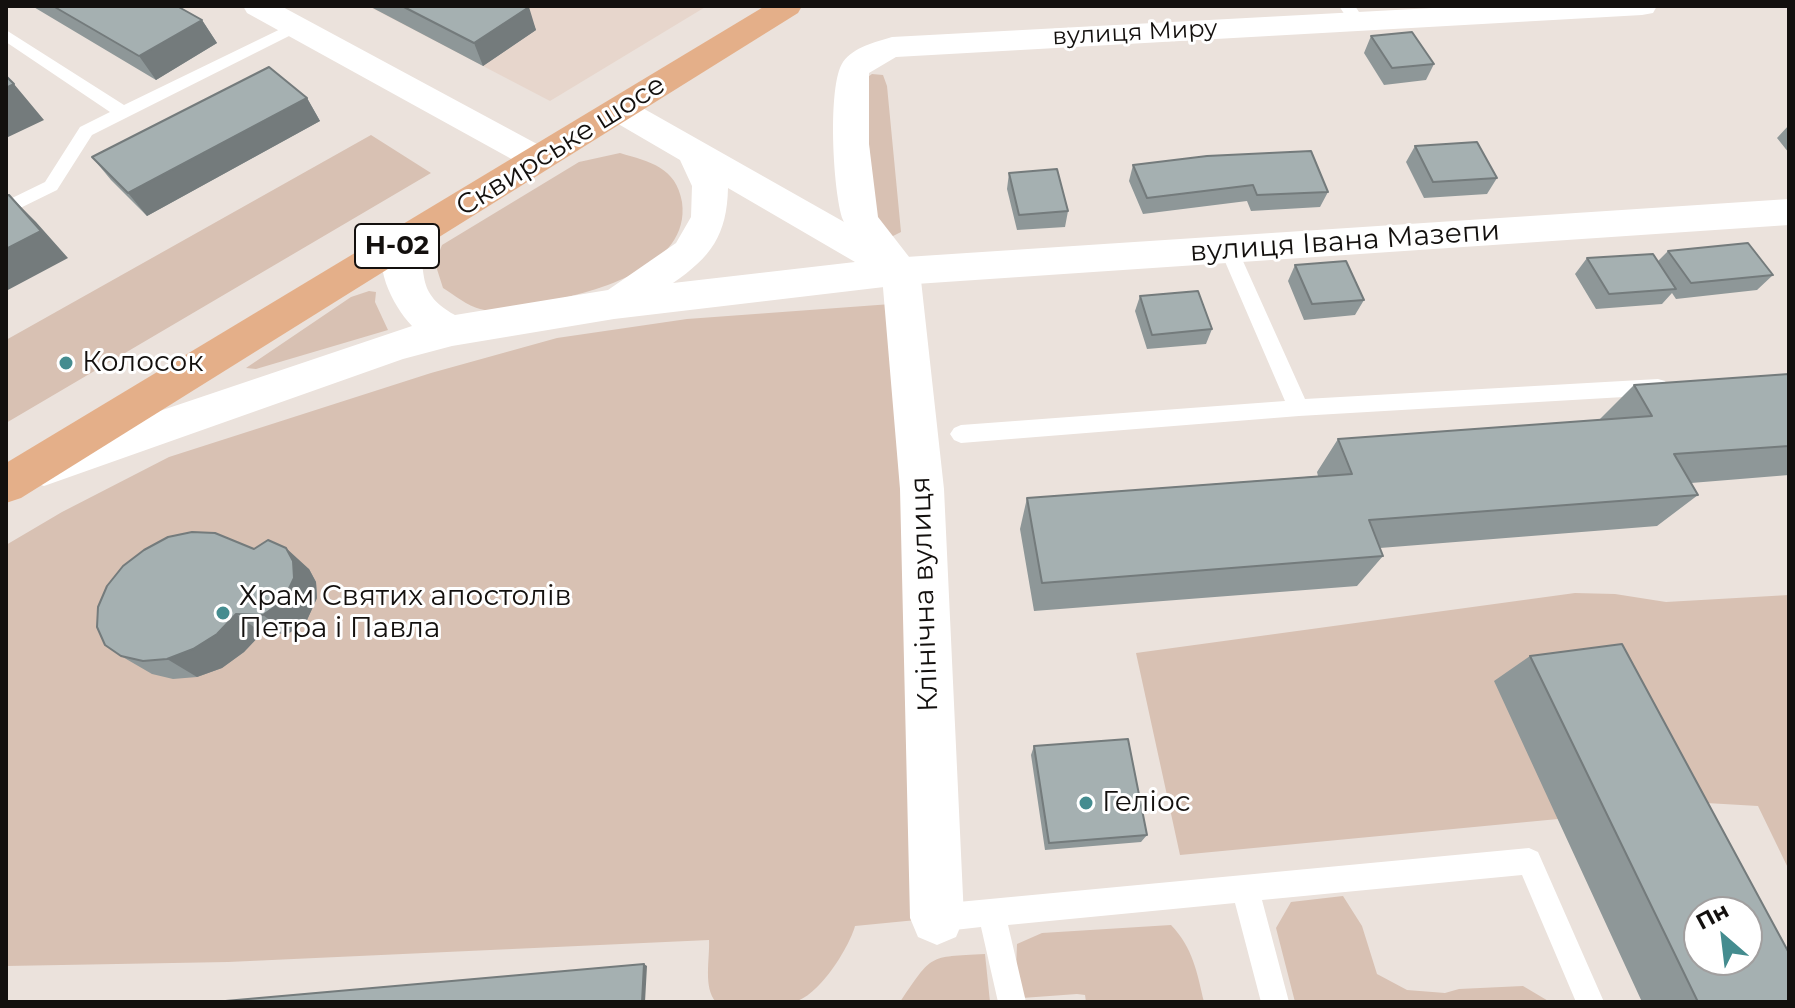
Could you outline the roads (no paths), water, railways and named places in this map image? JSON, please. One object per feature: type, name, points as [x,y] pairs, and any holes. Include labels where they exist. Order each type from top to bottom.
[{"type":"main road","name":"Сквирське шосе","points":[[14,480],[787,6]]},
{"type":"street","points":[[258,6],[538,159]]},
{"type":"street","name":"вулиця Миру","points":[[901,271],[872,238],[861,219],[855,194],[850,76],[864,58],[892,47],[1352,14],[1642,6]]},
{"type":"street","points":[[620,110],[901,271]]},
{"type":"street","points":[[614,304],[658,277],[689,253],[709,217],[710,186],[694,153]]},
{"type":"street","name":"вулиця Івана Мазепи","points":[[14,480],[398,345],[452,331],[614,304],[901,271],[1789,212]]},
{"type":"street","points":[[400,244],[401,269],[408,292],[432,323],[452,331]]},
{"type":"street","name":"Клінічна вулиця","points":[[901,271],[922,489],[937,918]]},
{"type":"lane","points":[[6,209],[51,186],[86,131],[295,27]]},
{"type":"lane","points":[[6,35],[122,112]]},
{"type":"lane","points":[[1229,250],[1299,408]]},
{"type":"lane","points":[[961,434],[1299,408],[1678,386]]},
{"type":"lane","points":[[937,918],[1529,861],[1590,1002]]},
{"type":"lane","points":[[1245,889],[1275,1002]]},
{"type":"lane","points":[[992,914],[1012,1002]]},
{"type":"place","name":"Колосок","points":[[66,363]]},
{"type":"place","name":"Храм Святих апостолів Петра і Павла","points":[[223,613]]},
{"type":"place","name":"Геліос","points":[[1086,803]]}]
